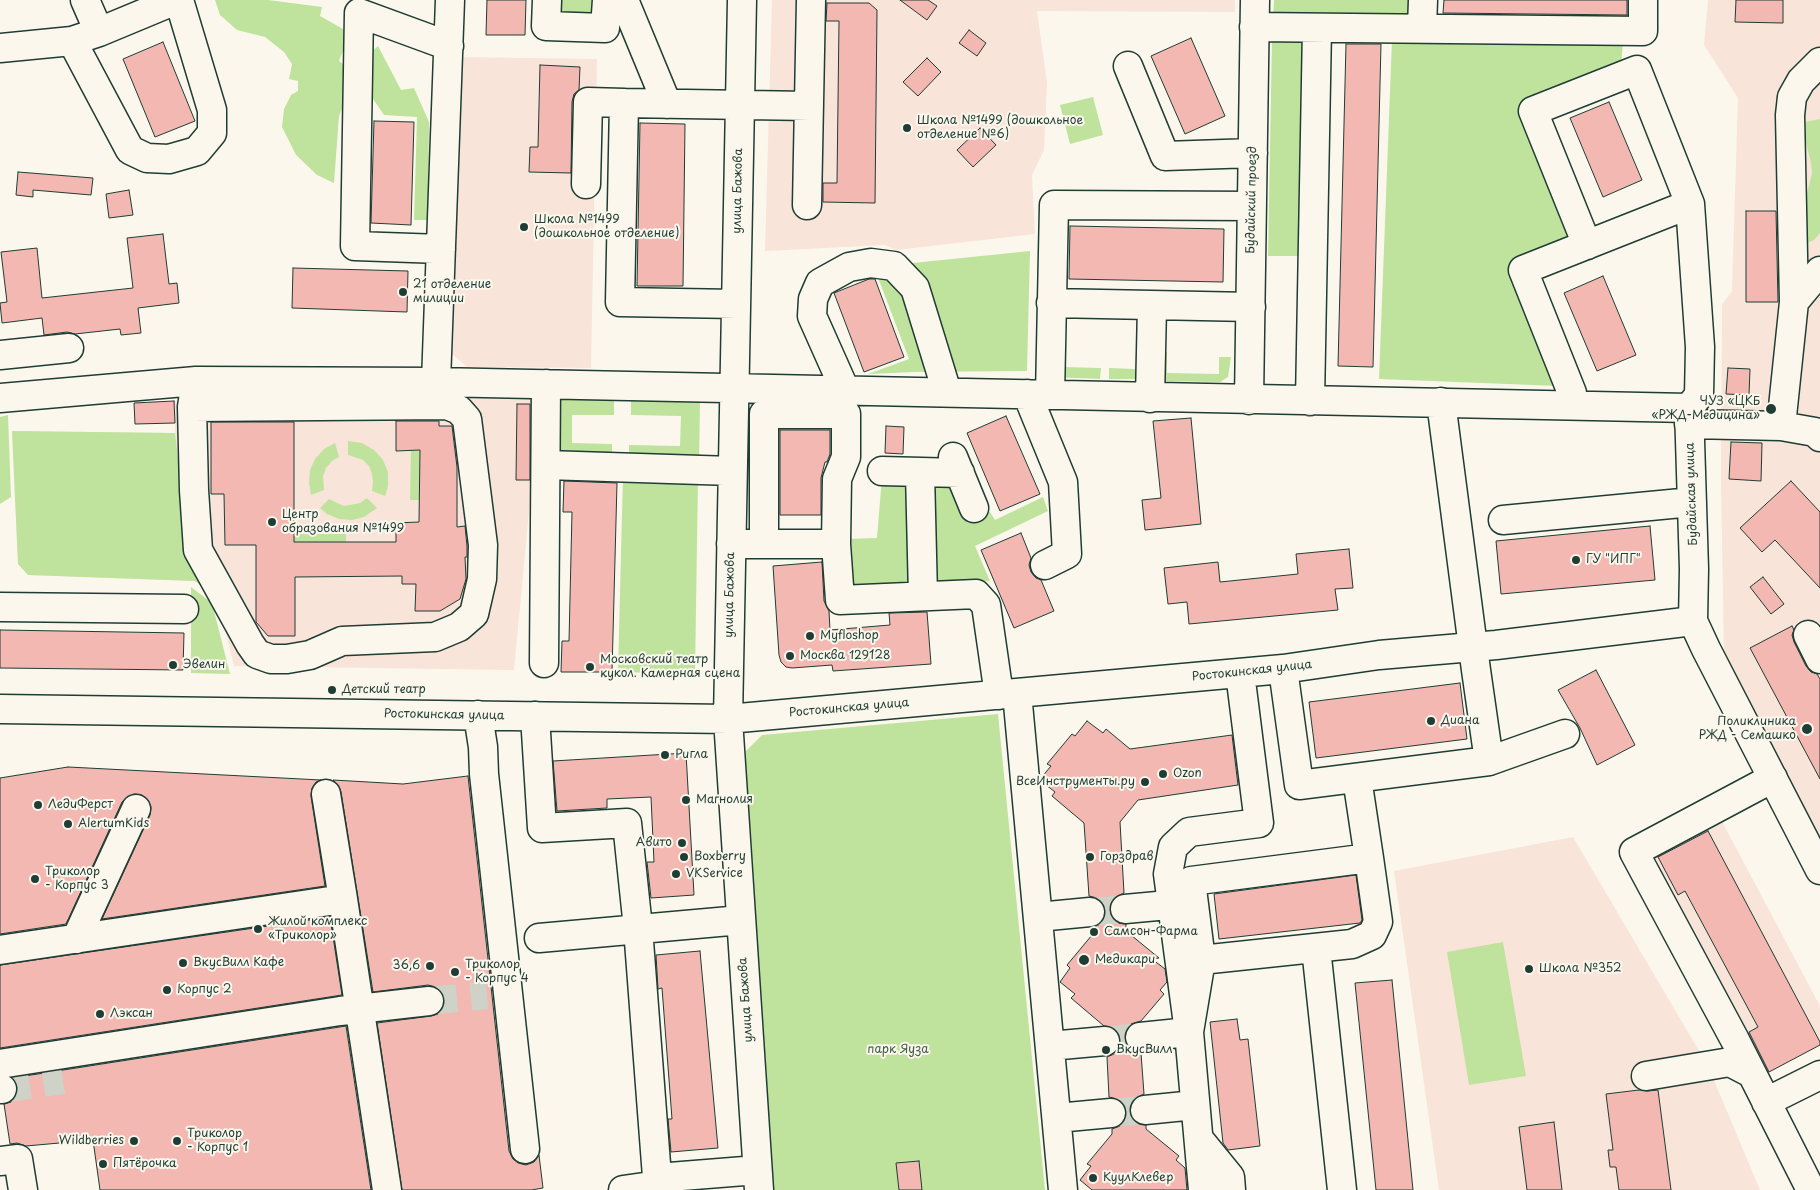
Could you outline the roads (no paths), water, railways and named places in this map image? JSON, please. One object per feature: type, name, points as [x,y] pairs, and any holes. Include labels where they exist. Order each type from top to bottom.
[{"type":"street","points":[[85,0],[99,32]]},
{"type":"street","points":[[0,48],[72,41],[177,0],[212,110],[212,133],[198,151],[169,159],[147,158],[130,150],[72,41]]},
{"type":"street","points":[[436,382],[450,0]]},
{"type":"street","points":[[546,0],[546,26],[605,28],[607,0]]},
{"type":"street","points":[[624,0],[667,104]]},
{"type":"street","name":"улица Бажова","points":[[742,0],[728,719],[758,1180]]},
{"type":"street","points":[[807,205],[811,0]]},
{"type":"street","name":"Будайский проезд","points":[[1249,400],[1255,0]]},
{"type":"street","points":[[1422,0],[1422,28]]},
{"type":"street","points":[[1254,27],[1643,31],[1643,0]]},
{"type":"street","points":[[441,249],[356,246],[359,13],[449,46]]},
{"type":"street","points":[[1310,401],[1317,28]]},
{"type":"street","points":[[1781,426],[1794,302],[1790,115],[1792,97],[1800,81],[1820,62]]},
{"type":"street","points":[[1128,66],[1165,156],[1253,153]]},
{"type":"street","points":[[1587,245],[1534,111],[1636,70],[1690,204],[1700,347],[1699,395],[1689,416]]},
{"type":"street","points":[[586,184],[588,102],[809,106]]},
{"type":"street","points":[[624,103],[620,302],[736,304]]},
{"type":"street","points":[[1572,405],[1572,394],[1523,270],[1690,204]]},
{"type":"street","points":[[1045,565],[1067,554],[1063,482],[1038,395],[1051,303],[1054,205],[1252,206]]},
{"type":"street","points":[[845,390],[812,316],[813,299],[820,283],[849,267],[871,263],[894,266],[915,288],[947,392]]},
{"type":"street","points":[[1794,302],[1820,271]]},
{"type":"street","points":[[1051,303],[1251,307]]},
{"type":"street","points":[[1150,398],[1152,306]]},
{"type":"street","points":[[0,356],[69,348]]},
{"type":"street","points":[[0,398],[194,394],[436,382],[734,387],[1150,398],[1572,405],[1781,426],[1818,432]]},
{"type":"street","points":[[544,663],[546,384]]},
{"type":"street","points":[[194,394],[447,405],[459,410],[466,419],[483,545],[482,579],[474,614],[459,627],[435,637],[342,641],[310,655],[287,659],[271,659],[257,654],[198,550],[194,490],[194,394]]},
{"type":"street","points":[[1441,402],[1472,647],[1490,761]]},
{"type":"street","points":[[764,544],[764,414],[846,414],[846,457],[836,479],[836,544],[840,600],[976,594],[986,605],[1008,694],[1038,917],[1063,1190]]},
{"type":"street","name":"Будайская улица","points":[[1689,416],[1694,569],[1693,621],[1820,870]]},
{"type":"street","points":[[882,471],[920,473],[956,464],[974,508]]},
{"type":"street","points":[[546,465],[732,471]]},
{"type":"street","points":[[920,473],[924,596]]},
{"type":"street","points":[[1503,520],[1692,502]]},
{"type":"street","points":[[731,544],[836,544]]},
{"type":"street","points":[[0,607],[184,609]]},
{"type":"street","name":"Ростокинская улица","points":[[0,708],[728,719],[1283,669],[1379,655],[1472,647],[1693,621]]},
{"type":"street","points":[[1283,669],[1299,786],[1490,761],[1566,734]]},
{"type":"street","points":[[1189,1032],[1201,960],[1183,904],[1168,874],[1173,847],[1189,832],[1259,823],[1240,673]]},
{"type":"street","points":[[478,715],[483,747],[497,994],[525,1149]]},
{"type":"street","points":[[535,716],[542,828],[627,823],[638,928],[658,1184]]},
{"type":"street","points":[[1201,960],[1352,944],[1372,935],[1378,922],[1357,778]]},
{"type":"street","points":[[1773,778],[1634,852],[1811,1190]]},
{"type":"street","points":[[326,794],[387,1190]]},
{"type":"street","points":[[76,939],[136,809]]},
{"type":"street","points":[[1203,1190],[1189,1032],[1183,904],[1191,881],[1369,858]]},
{"type":"street","points":[[0,950],[342,899]]},
{"type":"street","points":[[1125,909],[1183,904]]},
{"type":"street","points":[[1038,917],[1090,912]]},
{"type":"street","points":[[539,938],[741,920]]},
{"type":"street","points":[[1316,948],[1342,1190]]},
{"type":"street","points":[[1,1080],[359,1008],[429,1001]]},
{"type":"street","points":[[1140,1037],[1189,1032]]},
{"type":"street","points":[[1050,1046],[1106,1041]]},
{"type":"street","points":[[1646,1076],[1730,1062],[1751,1073]]},
{"type":"street","points":[[1766,1102],[1820,1074]]},
{"type":"street","points":[[1145,1110],[1195,1105]]},
{"type":"street","points":[[1057,1118],[1110,1113]]},
{"type":"street","points":[[1198,1139],[1230,1176],[1231,1190]]},
{"type":"street","points":[[0,1161],[18,1159],[23,1190]]},
{"type":"street","points":[[623,1190],[658,1184],[758,1180]]},
{"type":"tunnel","points":[[1090,912],[1125,909]]},
{"type":"tunnel","points":[[429,1001],[487,995]]},
{"type":"tunnel","points":[[1105,1041],[1140,1037]]},
{"type":"tunnel","points":[[2,1089],[63,1080]]},
{"type":"tunnel","points":[[1111,1113],[1145,1110]]},
{"type":"place","name":"Школа №1499 (дошкольное отделение №6)","points":[[907,128]]},
{"type":"place","name":"Школа №1499 (дошкольное отделение)","points":[[524,227]]},
{"type":"place","name":"21 отделение милиции","points":[[403,292]]},
{"type":"place","name":"ЧУЗ «ЦКБ «РЖД-Медицина»","points":[[1771,409]]},
{"type":"place","name":"Центр образования №1499","points":[[272,522]]},
{"type":"place","name":"ГУ \"ИПГ\"","points":[[1576,560]]},
{"type":"place","name":"Myfloshop","points":[[810,636]]},
{"type":"place","name":"Москва 129128","points":[[790,656]]},
{"type":"place","name":"Эвелин","points":[[173,665]]},
{"type":"place","name":"Московский театр кукол. Камерная сцена","points":[[590,667]]},
{"type":"place","name":"Детский театр","points":[[332,690]]},
{"type":"place","name":"Диана","points":[[1431,721]]},
{"type":"place","name":"Поликлиника РЖД - Семашко","points":[[1807,729]]},
{"type":"place","name":"Ригла","points":[[665,755]]},
{"type":"place","name":"Ozon","points":[[1163,774]]},
{"type":"place","name":"ВсеИнструменты.ру","points":[[1145,782]]},
{"type":"place","name":"Магнолия","points":[[686,800]]},
{"type":"place","name":"ЛедиФерст","points":[[38,805]]},
{"type":"place","name":"AlertumKids","points":[[68,824]]},
{"type":"place","name":"Авито","points":[[682,843]]},
{"type":"place","name":"Boxberry","points":[[684,857]]},
{"type":"place","name":"Горздрав","points":[[1090,857]]},
{"type":"place","name":"VKService","points":[[676,874]]},
{"type":"place","name":"Триколор - Корпус 3","points":[[35,879]]},
{"type":"place","name":"Жилой комплекс «Триколор»","points":[[258,929]]},
{"type":"place","name":"Самсон-Фарма","points":[[1094,932]]},
{"type":"place","name":"Медикари","points":[[1084,960]]},
{"type":"place","name":"ВкусВилл Кафе","points":[[183,963]]},
{"type":"place","name":"36,6","points":[[430,966]]},
{"type":"place","name":"Школа №352","points":[[1529,969]]},
{"type":"place","name":"Триколор - Корпус 4","points":[[455,972]]},
{"type":"place","name":"Корпус 2","points":[[167,990]]},
{"type":"place","name":"Лэксан","points":[[100,1014]]},
{"type":"place","name":"ВкусВилл","points":[[1106,1050]]},
{"type":"place","name":"Wildberries","points":[[134,1141]]},
{"type":"place","name":"Триколор - Корпус 1","points":[[177,1141]]},
{"type":"place","name":"Пятёрочка","points":[[103,1164]]},
{"type":"place","name":"КуулКлевер","points":[[1093,1178]]},
{"type":"park label","name":"парк Яуза","points":[[898,1050]]}]
